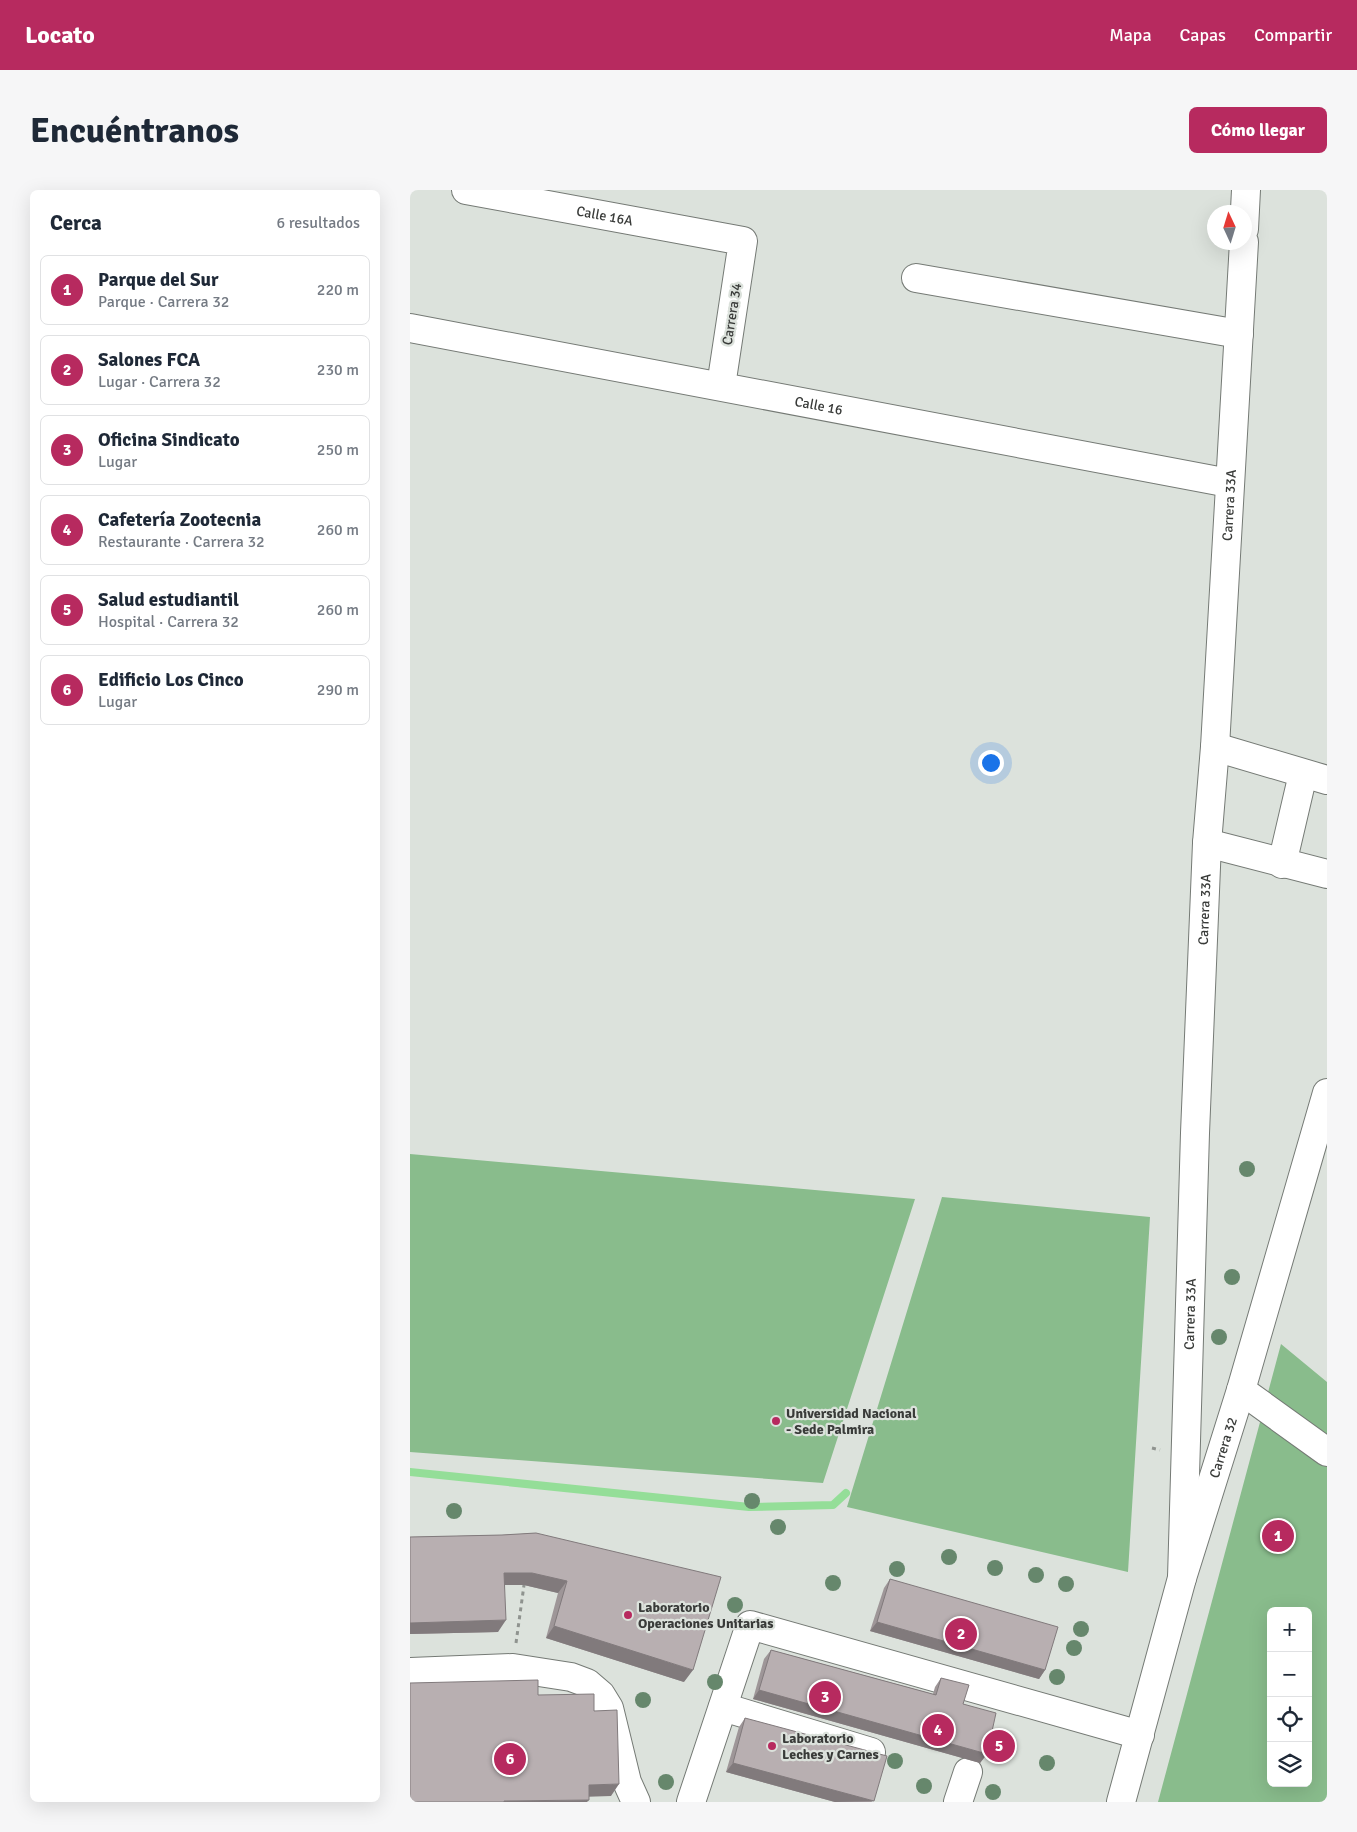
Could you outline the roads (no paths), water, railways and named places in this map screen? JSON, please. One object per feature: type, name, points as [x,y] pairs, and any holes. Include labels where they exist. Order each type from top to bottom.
[{"type":"street","name":"Calle 16A","points":[[466,190],[743,241]]},
{"type":"street","points":[[1245,205],[1246,190]]},
{"type":"street","name":"Carrera 34","points":[[721,386],[743,241]]},
{"type":"street","name":"Carrera 33A","points":[[1182,1578],[1195,1133],[1207,843],[1215,747],[1244,250]]},
{"type":"street","points":[[916,278],[1239,334]]},
{"type":"street","name":"Calle 16","points":[[410,328],[1229,483]]},
{"type":"street","points":[[1215,747],[1315,777],[1282,864]]},
{"type":"street","points":[[1207,843],[1282,864],[1327,874]]},
{"type":"street","name":"Carrera 32","points":[[1120,1802],[1182,1578],[1242,1390],[1327,1093]]},
{"type":"street","points":[[1242,1390],[1327,1452]]},
{"type":"street","points":[[691,1802],[750,1624],[1140,1735]]},
{"type":"street","points":[[410,1672],[513,1668],[571,1676],[587,1683],[601,1695],[609,1708],[627,1782],[636,1802]]},
{"type":"street","points":[[723,1707],[871,1752]]},
{"type":"street","points":[[958,1802],[968,1772]]},
{"type":"waterway","points":[[410,1472],[749,1507],[833,1505],[846,1493]]},
{"type":"place","name":"Universidad Nacional - Sede Palmira","points":[[776,1421]]},
{"type":"place","name":"Parque del Sur","points":[[1278,1536]]},
{"type":"place","name":"Laboratorio Operaciones Unitarias","points":[[628,1615]]},
{"type":"place","name":"Salones FCA","points":[[961,1634]]},
{"type":"place","name":"Oficina Sindicato","points":[[825,1697]]},
{"type":"place","name":"Cafetería Zootecnia","points":[[938,1730]]},
{"type":"place","name":"Laboratorio Leches y Carnes","points":[[772,1746]]},
{"type":"place","name":"Salud estudiantil","points":[[999,1746]]},
{"type":"place","name":"Edificio Los Cinco","points":[[510,1759]]}]
